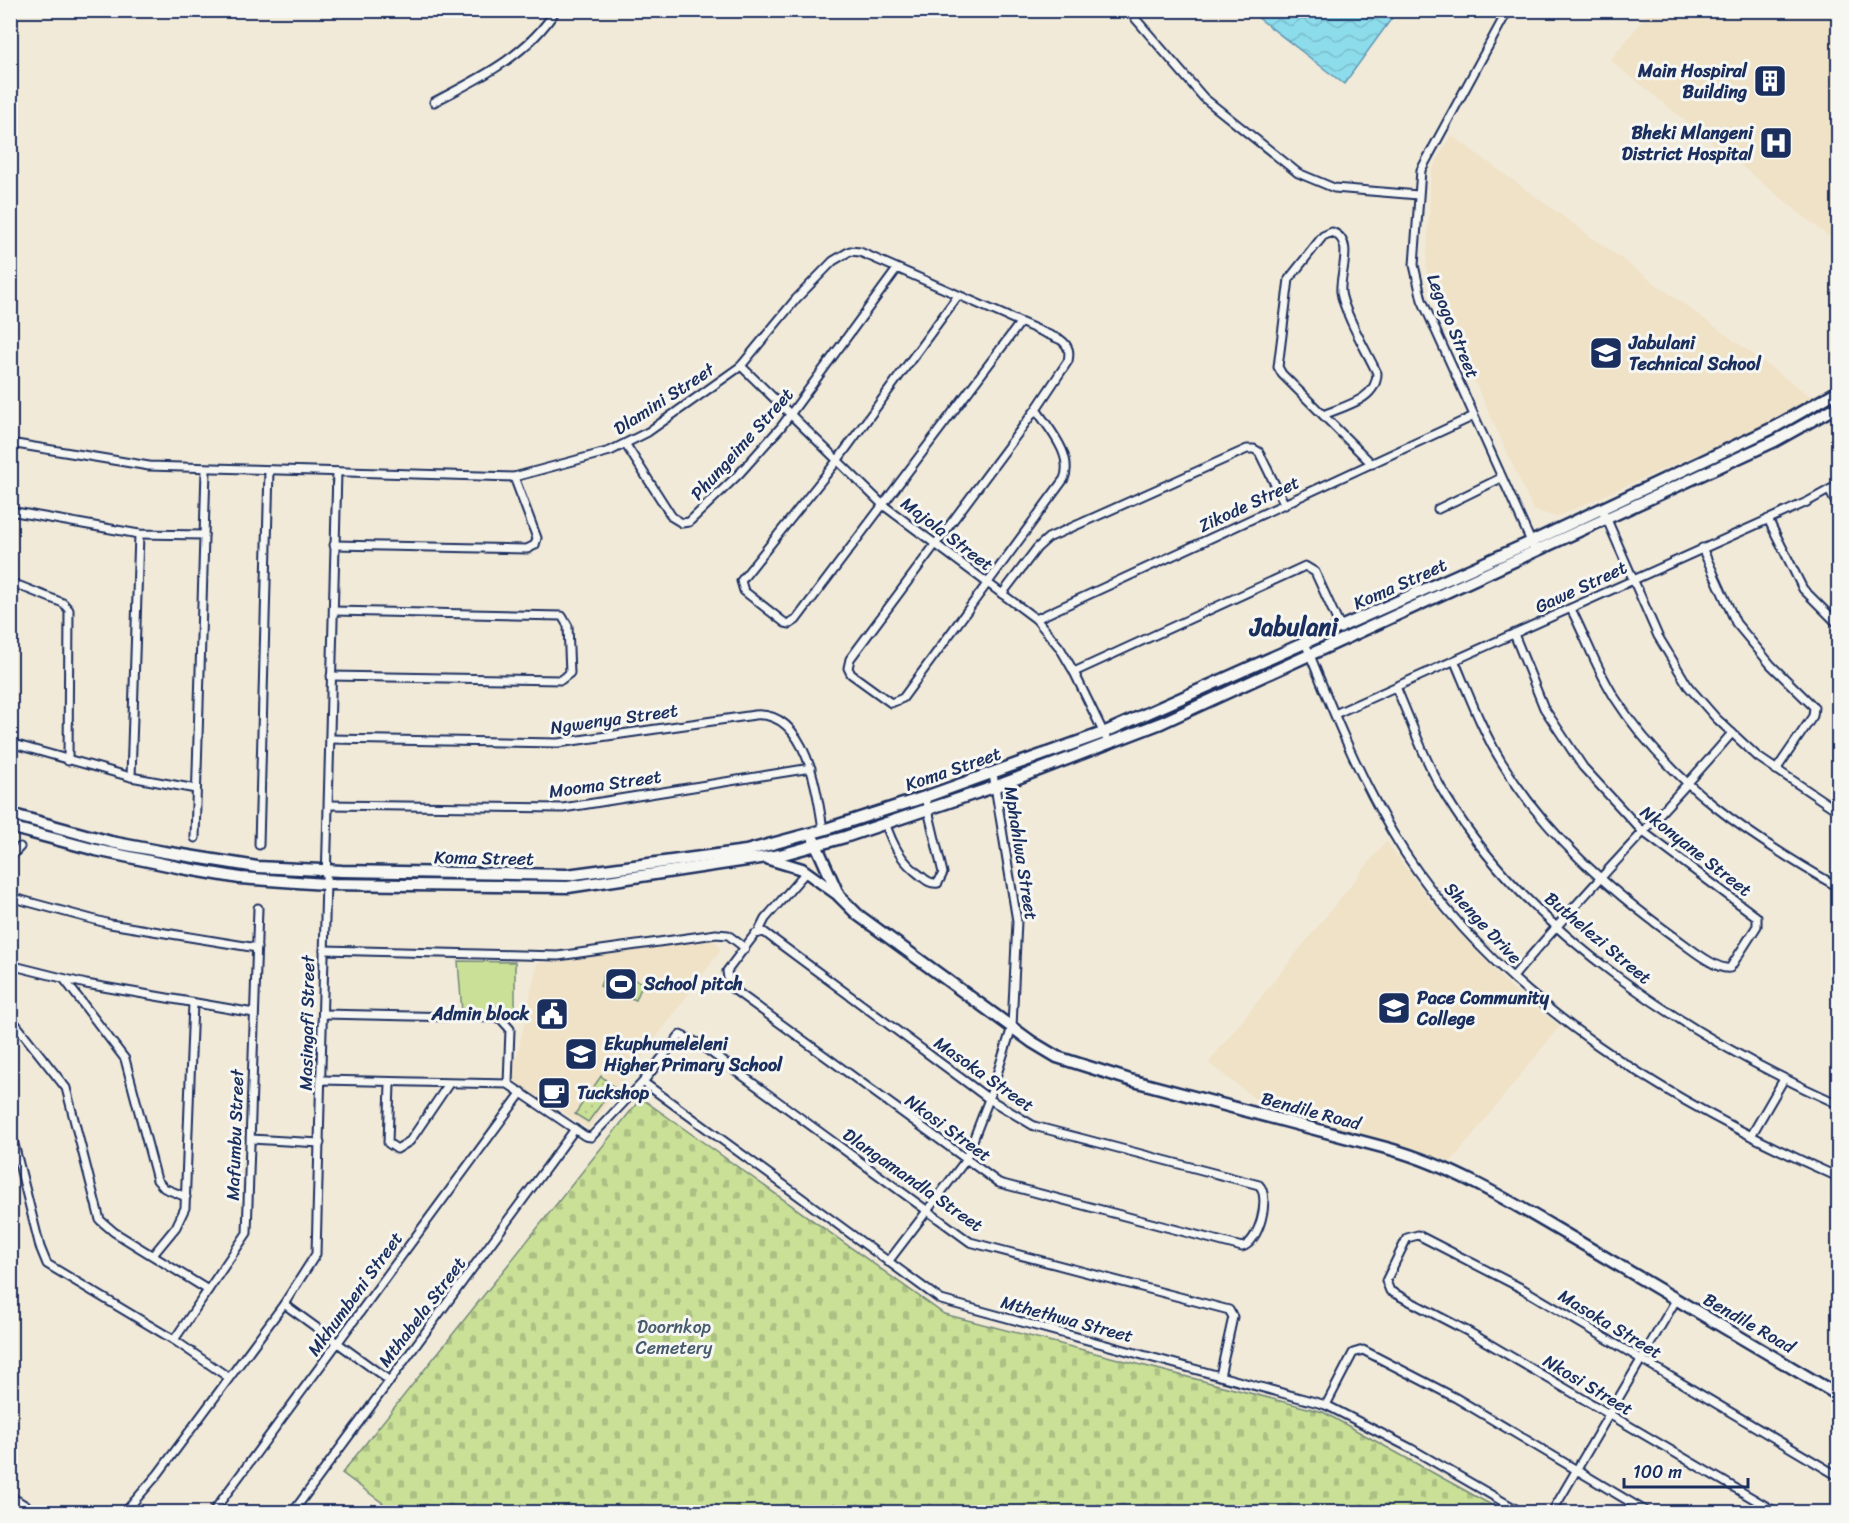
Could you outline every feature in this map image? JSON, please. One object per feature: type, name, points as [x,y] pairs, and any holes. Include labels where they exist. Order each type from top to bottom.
[{"type":"main road","name":"Koma Street","points":[[10,814],[111,842],[257,867],[567,875],[746,851],[818,832],[993,774],[1308,649],[1533,547],[1602,508],[1773,428],[1839,391]]},
{"type":"main road","name":"Koma Street","points":[[10,827],[96,850],[182,868],[249,879],[325,884],[568,887],[765,858],[816,846],[997,786],[1109,744],[1190,710],[1308,649],[1341,629],[1533,547],[1606,519],[1775,441],[1839,406]]},
{"type":"main road","name":"Bendile Road","points":[[818,832],[816,846],[839,896],[858,915],[1012,1027],[1065,1060],[1425,1160],[1542,1220],[1839,1395]]},
{"type":"main road","points":[[765,858],[806,872],[839,896]]},
{"type":"street","points":[[434,102],[517,54],[542,31],[556,10]]},
{"type":"street","points":[[1128,10],[1204,98],[1298,172],[1334,188],[1418,195]]},
{"type":"street","name":"Legogo Street","points":[[1508,10],[1421,170],[1414,265],[1418,288],[1533,547]]},
{"type":"street","points":[[1323,415],[1368,395],[1377,384],[1377,373],[1342,295],[1345,246],[1340,237],[1332,232],[1323,236],[1289,279],[1278,364],[1281,373],[1323,415],[1372,464]]},
{"type":"street","name":"Dlamini Street","points":[[10,442],[131,465],[206,470],[514,477],[626,445],[674,414],[741,366],[806,289],[833,261],[850,251],[861,252],[897,269]]},
{"type":"street","points":[[897,269],[1064,342],[1069,349],[1068,361],[1036,409],[852,656],[848,666],[851,674],[889,701],[900,700],[1066,472],[1066,458],[1036,409]]},
{"type":"street","name":"Phungeime Street","points":[[626,445],[672,517],[677,522],[687,523],[739,474],[791,414],[897,269]]},
{"type":"street","points":[[957,297],[837,461],[741,582],[744,591],[789,625],[794,622],[1020,323]]},
{"type":"street","name":"Majola Street","points":[[741,366],[883,505],[1036,619],[1060,648],[1109,744]]},
{"type":"street","name":"Zikode Street","points":[[1036,619],[1474,416]]},
{"type":"street","points":[[1002,594],[1037,548],[1048,538],[1247,449],[1260,452],[1285,505]]},
{"type":"street","points":[[195,838],[206,470]]},
{"type":"street","points":[[259,845],[269,470]]},
{"type":"street","name":"Masingafi Street","points":[[125,1512],[158,1474],[284,1304],[316,1254],[337,472]]},
{"type":"street","points":[[334,545],[527,549],[535,545],[537,538],[514,477]]},
{"type":"street","points":[[1438,509],[1453,499],[1502,478]]},
{"type":"street","name":"Gawe Street","points":[[1335,714],[1455,662],[1839,485]]},
{"type":"street","points":[[1829,490],[1839,507]]},
{"type":"street","points":[[1602,508],[1667,656],[1688,686],[1732,733],[1776,770],[1839,811]]},
{"type":"street","points":[[10,511],[139,534],[204,535]]},
{"type":"street","points":[[1768,519],[1803,589],[1839,624]]},
{"type":"street","points":[[131,777],[139,534]]},
{"type":"street","points":[[1702,548],[1736,623],[1771,665],[1814,707],[1813,716],[1776,770]]},
{"type":"street","points":[[1074,672],[1305,566],[1316,574],[1341,629]]},
{"type":"street","points":[[10,582],[59,601],[69,610],[69,761]]},
{"type":"street","points":[[1570,609],[1613,696],[1640,733],[1687,785],[1756,838],[1839,887]]},
{"type":"street","points":[[331,676],[561,680],[568,677],[568,626],[562,616],[334,611]]},
{"type":"street","name":"Nkonyane Street","points":[[1514,634],[1554,726],[1583,767],[1642,831],[1757,917],[1756,928],[1729,969],[1722,969],[1693,951],[1600,880]]},
{"type":"street","name":"Shenge Drive","points":[[1308,649],[1380,811],[1406,854],[1441,900],[1512,977],[1612,1054],[1723,1122],[1839,1177]]},
{"type":"street","points":[[1455,662],[1487,735],[1506,768],[1541,818],[1600,880]]},
{"type":"street","name":"Buthelezi Street","points":[[1396,687],[1439,785],[1464,825],[1490,859],[1556,926],[1647,998],[1784,1079],[1839,1104]]},
{"type":"street","name":"Ngwenya Street","points":[[330,739],[558,743],[759,714],[775,718],[789,730],[804,750],[811,768],[818,832]]},
{"type":"street","points":[[1512,977],[1732,733]]},
{"type":"street","points":[[10,743],[131,777],[196,789]]},
{"type":"street","name":"Mooma Street","points":[[329,805],[563,808],[811,768]]},
{"type":"street","name":"Mphahlwa Street","points":[[888,1262],[965,1161],[989,1099],[1012,1027],[1017,921],[997,786],[993,774]]},
{"type":"street","points":[[885,822],[893,845],[902,860],[929,882],[936,884],[942,879],[943,873],[925,797]]},
{"type":"street","points":[[10,857],[20,847]]},
{"type":"street","name":"Nkosi Street","points":[[806,872],[765,919],[761,933],[745,948],[727,971],[729,986],[965,1161],[1006,1185],[1242,1248],[1249,1245]]},
{"type":"street","points":[[10,897],[110,924],[257,948]]},
{"type":"street","name":"Mafumbu Street","points":[[174,1340],[246,1236],[258,908]]},
{"type":"street","name":"Masoka Street","points":[[761,933],[989,1099],[1034,1126],[1259,1185],[1264,1197],[1257,1234],[1249,1245]]},
{"type":"street","points":[[324,950],[558,956],[716,934],[728,936],[745,948]]},
{"type":"street","points":[[10,965],[64,979],[254,1013]]},
{"type":"street","points":[[64,979],[125,1059],[157,1180],[164,1188],[186,1197]]},
{"type":"street","points":[[153,1255],[180,1220],[186,1197],[193,1003]]},
{"type":"street","points":[[324,1014],[500,1018],[510,1029],[508,1084]]},
{"type":"street","points":[[10,1017],[66,1088],[100,1220],[208,1290]]},
{"type":"street","name":"Dlangamandla Street","points":[[643,1082],[680,1035],[698,1043],[927,1211],[978,1245],[1229,1310],[1233,1317],[1220,1376]]},
{"type":"street","points":[[1751,1136],[1784,1079]]},
{"type":"street","points":[[321,1080],[390,1084],[508,1084],[585,1136],[596,1134],[643,1082]]},
{"type":"street","name":"Mthethwa Street","points":[[643,1082],[934,1296],[952,1304],[1326,1405],[1410,1448],[1521,1512]]},
{"type":"street","points":[[390,1084],[388,1143],[397,1149],[410,1141],[448,1085]]},
{"type":"street","name":"Mkhumbeni Street","points":[[213,1512],[522,1092]]},
{"type":"street","points":[[10,1128],[40,1247],[47,1264],[174,1340],[228,1377]]},
{"type":"street","name":"Mthabela Street","points":[[293,1512],[575,1129]]},
{"type":"street","points":[[251,1139],[320,1143]]},
{"type":"street","name":"Masoka Street","points":[[1386,1285],[1406,1240],[1417,1235],[1484,1267],[1839,1476]]},
{"type":"street","name":"Nkosi Street","points":[[1386,1285],[1392,1293],[1469,1332],[1776,1512]]},
{"type":"street","points":[[1552,1512],[1676,1300]]},
{"type":"street","points":[[284,1304],[390,1381]]},
{"type":"street","points":[[1326,1405],[1353,1353],[1363,1350],[1456,1398],[1647,1512]]},
{"type":"street","points":[[10,1496],[36,1512]]},
{"type":"shaded area","name":"Bheki Mlangeni District Hospital","points":[[1650,11],[1838,11],[1838,227],[1829,237],[1610,60]]},
{"type":"shaded area","name":"Jabulani Technical School","points":[[1451,135],[1813,398],[1781,417],[1556,517],[1533,510],[1426,275],[1431,172]]},
{"type":"shaded area","name":"Pace Community College","points":[[1386,841],[1433,905],[1512,989],[1560,1026],[1451,1162],[1416,1149],[1270,1110],[1208,1063]]},
{"type":"shaded area","name":"Ekuphumeleleni Higher Primary School","points":[[714,939],[721,950],[589,1129],[512,1080],[537,963]]},
{"type":"green space","points":[[458,961],[515,962],[515,1014],[462,1012]]},
{"type":"green space","name":"School pitch","points":[[606,970],[643,983],[636,1000],[600,986]]},
{"type":"green space","points":[[601,1076],[614,1087],[588,1122],[575,1114]]},
{"type":"green space","name":"Doornkop Cemetery","points":[[641,1098],[944,1314],[1323,1412],[1504,1512],[395,1512],[342,1473]]},
{"type":"water","points":[[1248,10],[1397,10],[1397,11],[1344,84]]},
{"type":"place","name":"Main Hospiral Building","points":[[1770,81]]},
{"type":"place","name":"Bheki Mlangeni District Hospital","points":[[1776,143]]},
{"type":"place","name":"Jabulani Technical School","points":[[1606,353]]},
{"type":"place","name":"School pitch","points":[[621,984]]},
{"type":"place","name":"Pace Community College","points":[[1394,1008]]},
{"type":"place","name":"Admin block","points":[[552,1014]]},
{"type":"place","name":"Ekuphumeleleni Higher Primary School","points":[[581,1054]]},
{"type":"place","name":"Tuckshop","points":[[554,1093]]},
{"type":"district","name":"Jabulani","points":[[1294,627]]}]
